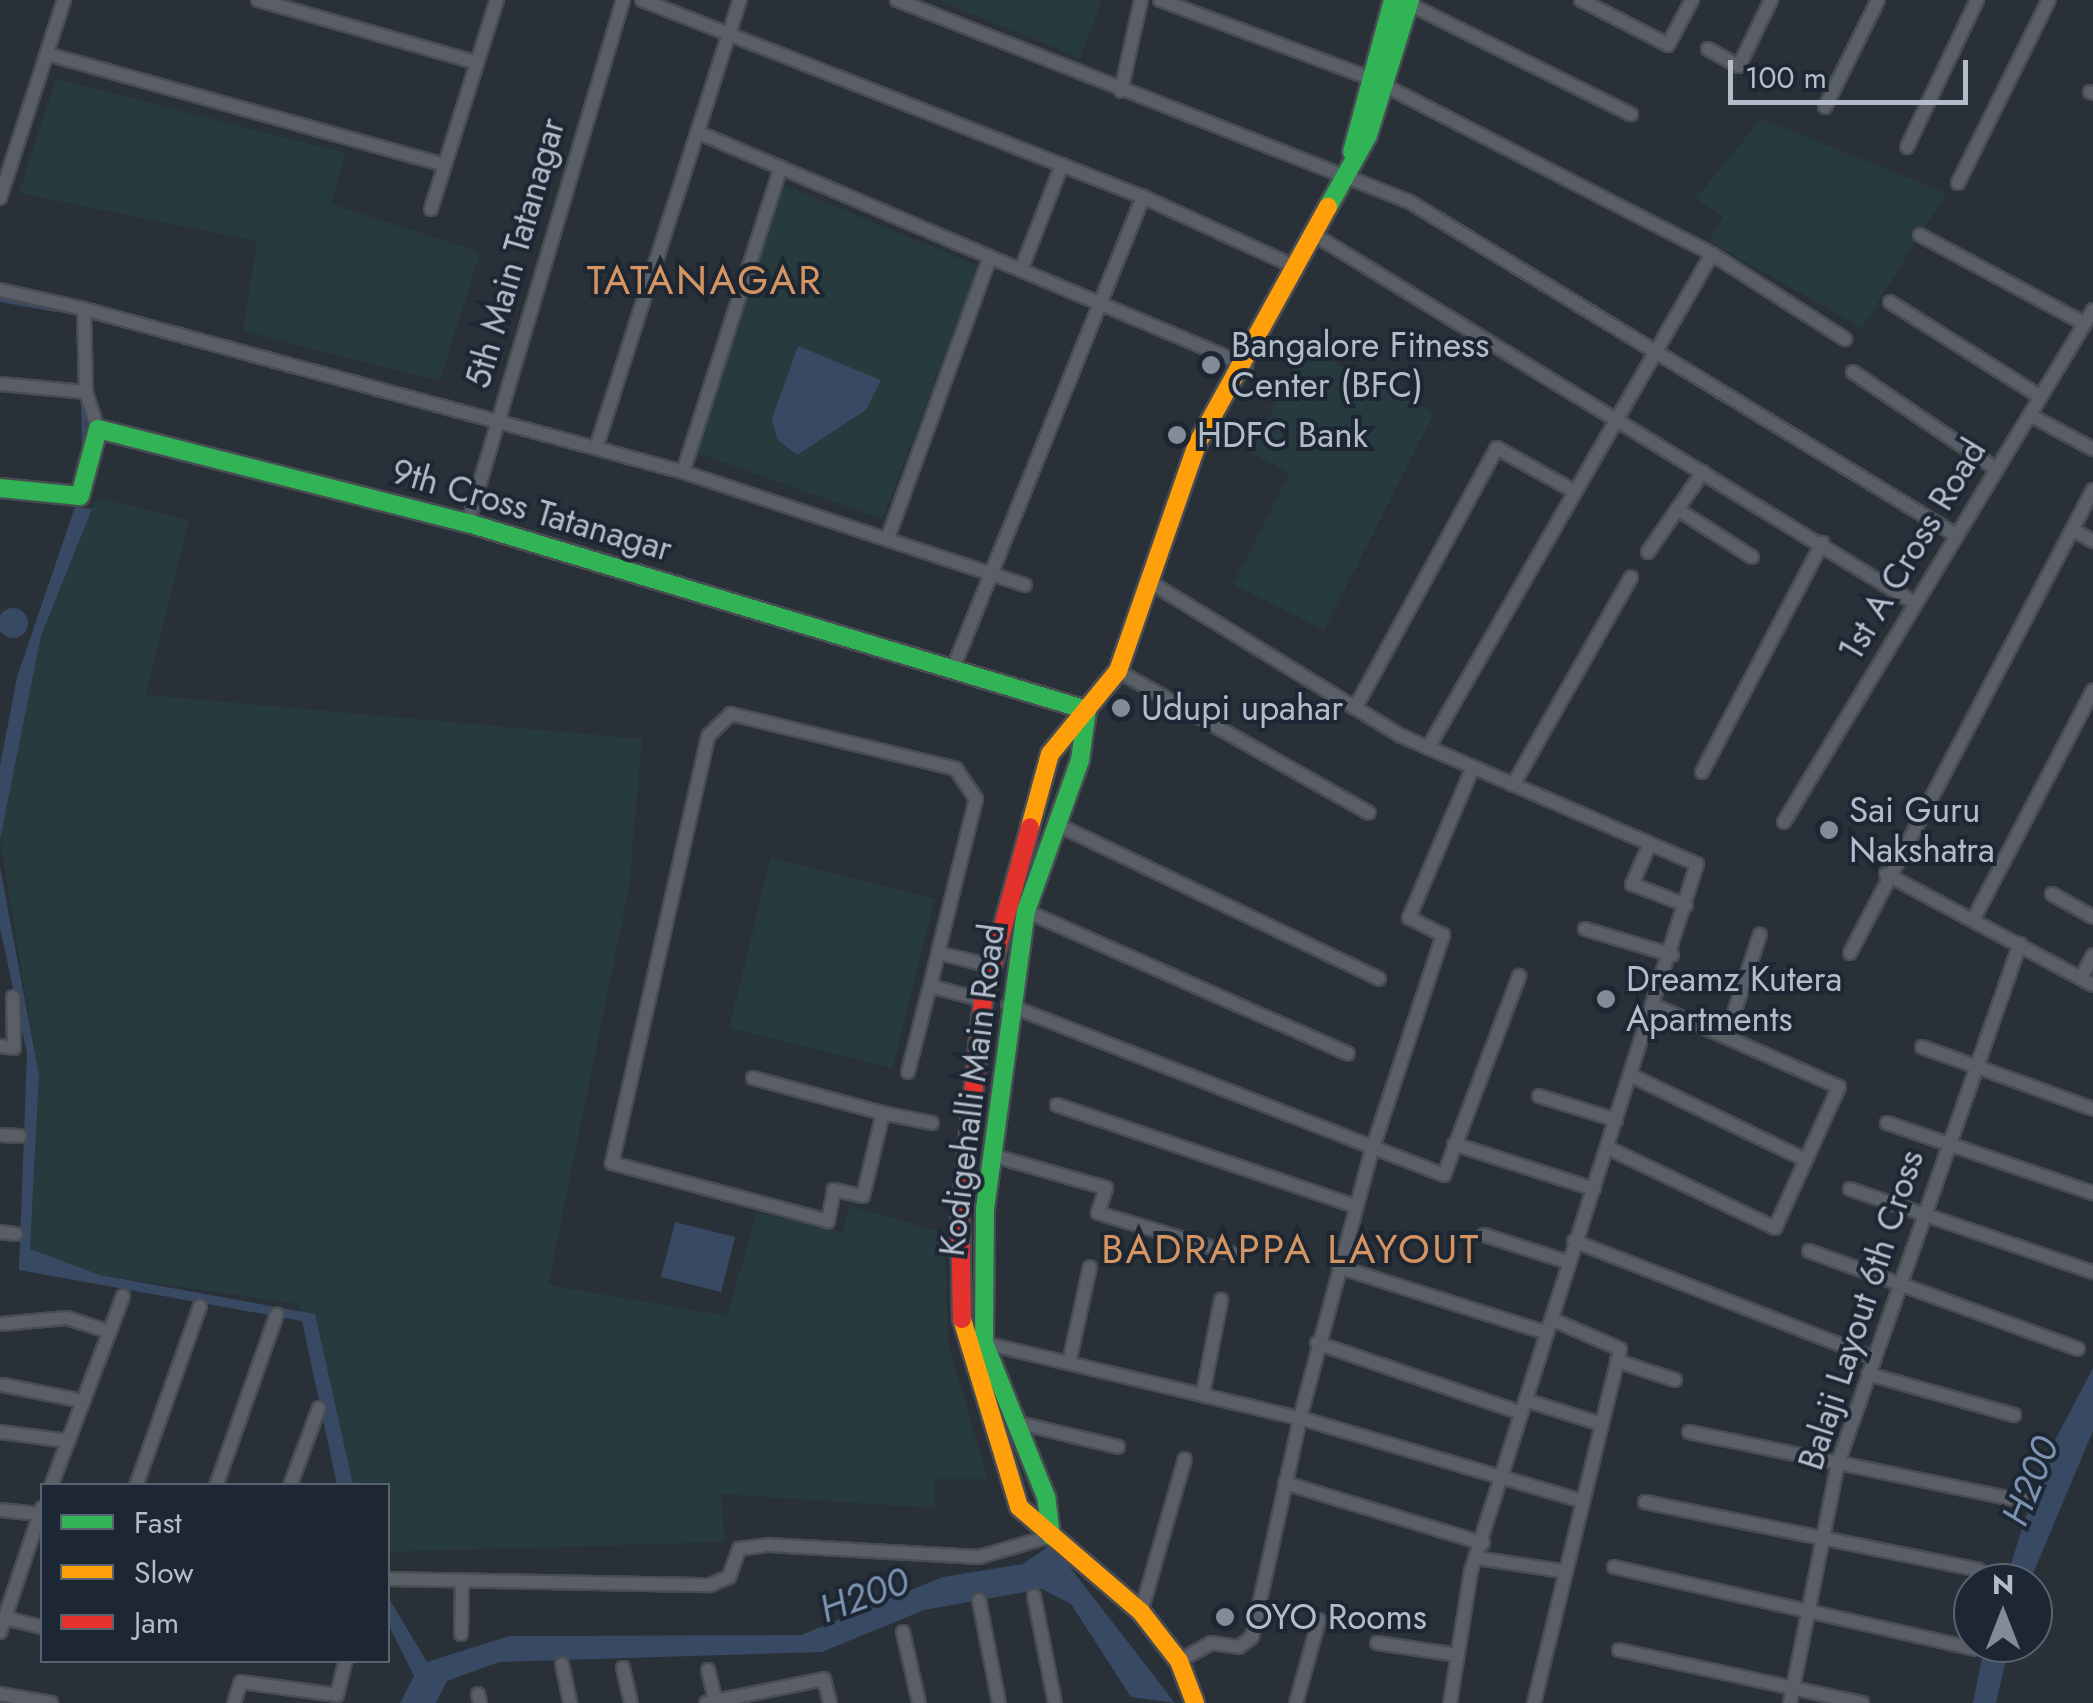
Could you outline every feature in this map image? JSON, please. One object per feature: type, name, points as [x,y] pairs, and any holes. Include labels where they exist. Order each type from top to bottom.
[{"type":"street","points":[[0,198],[64,0]]},
{"type":"street","points":[[258,0],[477,63]]},
{"type":"street","points":[[431,209],[497,0]]},
{"type":"street","name":"5th Main Tatanagar","points":[[468,523],[623,0]]},
{"type":"street","points":[[642,0],[1143,197],[1296,267]]},
{"type":"street","points":[[596,448],[740,0]]},
{"type":"street","points":[[896,0],[1121,91],[1343,170],[1954,533]]},
{"type":"street","points":[[1121,91],[1142,0]]},
{"type":"street","points":[[1160,0],[1378,83],[1712,254],[1845,339]]},
{"type":"street","points":[[1581,0],[1668,45],[1692,0]]},
{"type":"street","points":[[1708,49],[1739,66],[1771,0]]},
{"type":"street","points":[[1825,107],[1878,0]]},
{"type":"street","points":[[1907,147],[1977,0]]},
{"type":"street","points":[[1958,183],[2048,0]]},
{"type":"street","points":[[1404,2],[1631,114]]},
{"type":"street","name":"Kodigehalli Main Road","points":[[1194,1703],[1181,1666],[1141,1612],[1019,1508],[962,1344],[964,1172],[982,1000],[988,965],[1050,754],[1118,671],[1153,584],[1197,444],[1246,365],[1352,152],[1404,2]]},
{"type":"street","points":[[46,54],[445,165]]},
{"type":"street","points":[[697,132],[1246,365]]},
{"type":"street","points":[[1021,270],[1062,165]]},
{"type":"street","points":[[683,472],[781,167]]},
{"type":"street","points":[[954,666],[1143,197]]},
{"type":"street","points":[[1313,234],[1914,602]]},
{"type":"street","points":[[1920,235],[2085,324]]},
{"type":"street","points":[[1428,748],[1712,254]]},
{"type":"street","points":[[888,538],[990,257]]},
{"type":"street","points":[[0,290],[84,309],[683,472],[1025,586]]},
{"type":"street","points":[[1890,302],[2041,397]]},
{"type":"street","points":[[0,488],[80,496],[98,429],[86,392],[84,309]]},
{"type":"street","name":"1st A Cross Road","points":[[1784,822],[1954,533],[2093,310]]},
{"type":"street","points":[[1853,372],[1995,468]]},
{"type":"street","points":[[0,384],[86,392]]},
{"type":"street","points":[[2030,415],[2093,449]]},
{"type":"street","name":"9th Cross Tatanagar","points":[[98,429],[468,523],[954,666],[1087,710]]},
{"type":"street","points":[[1355,708],[1496,448],[1574,491]]},
{"type":"street","points":[[1648,552],[1703,472]]},
{"type":"street","points":[[1850,953],[1886,874],[2093,490]]},
{"type":"street","points":[[1677,509],[1752,557]]},
{"type":"street","points":[[2072,530],[2093,541]]},
{"type":"street","points":[[1702,772],[1822,544]]},
{"type":"street","points":[[1514,785],[1631,577]]},
{"type":"street","points":[[1153,584],[1355,708],[1428,748],[1697,864],[1658,1007],[1630,1074],[1500,1478],[1477,1558],[1450,1703]]},
{"type":"street","points":[[1118,671],[1369,812]]},
{"type":"street","points":[[1973,920],[2093,690]]},
{"type":"street","name":"Kodigehalli Main Road","points":[[1051,1536],[1015,1422],[984,1343],[988,1177],[1008,1005],[1026,911],[1056,824],[1087,710]]},
{"type":"street","points":[[882,1113],[863,1196],[834,1190],[828,1221],[612,1163],[708,736],[731,714],[956,770],[976,799],[908,1072]]},
{"type":"street","points":[[1181,1666],[1212,1642],[1238,1647],[1252,1637],[1317,1343],[1370,1153],[1443,936],[1409,918],[1473,767]]},
{"type":"street","points":[[1056,824],[1379,979]]},
{"type":"street","points":[[1649,846],[1632,884],[1686,906]]},
{"type":"street","points":[[1886,874],[2087,981],[2093,955]]},
{"type":"street","points":[[2052,894],[2093,917]]},
{"type":"street","points":[[1026,911],[1348,1054]]},
{"type":"street","points":[[1585,928],[1672,956]]},
{"type":"street","points":[[1726,1037],[1760,934]]},
{"type":"street","name":"Balaji Layout 6th Cross","points":[[1791,1696],[1838,1463],[1972,1067],[2020,944]]},
{"type":"street","points":[[938,953],[988,965]]},
{"type":"street","points":[[1008,1005],[1370,1153],[1444,1175],[1519,976]]},
{"type":"street","points":[[930,986],[982,1000]]},
{"type":"street","points":[[0,1046],[14,1048],[14,997]]},
{"type":"street","points":[[1608,1148],[1775,1228],[1839,1087],[1658,1007]]},
{"type":"street","points":[[1922,1047],[2093,1108]]},
{"type":"street","points":[[1630,1074],[1806,1160]]},
{"type":"street","points":[[753,1078],[932,1123]]},
{"type":"street","points":[[1539,1096],[1616,1120]]},
{"type":"street","points":[[1056,1105],[1356,1206]]},
{"type":"street","points":[[1887,1123],[2093,1194]]},
{"type":"street","points":[[0,1135],[20,1136]]},
{"type":"street","points":[[1454,1144],[1594,1189]]},
{"type":"street","points":[[990,1155],[1106,1188],[1098,1213],[1237,1255]]},
{"type":"street","points":[[964,1172],[988,1177]]},
{"type":"street","points":[[1850,1189],[2093,1272]]},
{"type":"street","points":[[0,1232],[16,1234]]},
{"type":"street","points":[[1484,1235],[1568,1262]]},
{"type":"street","points":[[1574,1242],[1874,1358]]},
{"type":"street","points":[[1809,1252],[2078,1349]]},
{"type":"street","points":[[1068,1363],[1090,1267]]},
{"type":"street","points":[[1339,1267],[1620,1348],[1578,1500],[1534,1703]]},
{"type":"street","points":[[52,1483],[124,1296]]},
{"type":"street","points":[[1203,1393],[1221,1300]]},
{"type":"street","points":[[137,1483],[200,1306]]},
{"type":"street","points":[[217,1483],[276,1314]]},
{"type":"street","points":[[0,1324],[68,1318],[110,1332]]},
{"type":"street","points":[[984,1343],[1300,1418],[1578,1500]]},
{"type":"street","points":[[1317,1343],[1523,1407],[1601,1424]]},
{"type":"street","points":[[1617,1361],[1674,1380]]},
{"type":"street","points":[[1868,1374],[2014,1415]]},
{"type":"street","points":[[3,1385],[83,1401]]},
{"type":"street","points":[[291,1483],[318,1408]]},
{"type":"street","points":[[1015,1422],[1118,1447]]},
{"type":"street","points":[[0,1432],[68,1442]]},
{"type":"street","points":[[1689,1432],[2023,1501]]},
{"type":"street","points":[[1141,1612],[1185,1459]]},
{"type":"street","points":[[1285,1483],[1484,1543]]},
{"type":"street","points":[[1646,1502],[1953,1565]]},
{"type":"street","points":[[0,1510],[40,1511]]},
{"type":"street","points":[[390,1579],[710,1584],[728,1577],[739,1549],[770,1544],[979,1557],[1051,1536]]},
{"type":"street","points":[[38,1541],[6,1598],[2,1625],[40,1626]]},
{"type":"street","points":[[1477,1558],[1562,1571]]},
{"type":"street","points":[[1614,1567],[1953,1645]]},
{"type":"street","points":[[461,1634],[462,1580]]},
{"type":"street","points":[[1034,1596],[1056,1703]]},
{"type":"street","points":[[979,1600],[999,1703]]},
{"type":"street","points":[[1296,1703],[1320,1620]]},
{"type":"street","points":[[904,1632],[919,1703]]},
{"type":"street","points":[[1377,1643],[1458,1655]]},
{"type":"street","points":[[1619,1650],[1791,1696],[1862,1703]]},
{"type":"street","points":[[234,1703],[241,1682],[337,1696],[345,1663]]},
{"type":"street","points":[[562,1664],[570,1703]]},
{"type":"street","points":[[623,1668],[631,1703]]},
{"type":"street","points":[[708,1670],[711,1702],[824,1680],[830,1703]]},
{"type":"street","points":[[0,1694],[51,1703]]},
{"type":"green space","points":[[937,0],[1102,0],[1080,58]]},
{"type":"green space","points":[[56,79],[345,153],[331,204],[480,252],[440,381],[243,331],[257,241],[19,193]]},
{"type":"green space","points":[[1761,119],[1946,193],[1862,328],[1709,241],[1723,217],[1696,198]]},
{"type":"green space","points":[[784,185],[978,266],[883,519],[697,453]]},
{"type":"green space","points":[[1304,347],[1434,413],[1324,630],[1233,584],[1290,473],[1251,453]]},
{"type":"green space","points":[[96,498],[189,520],[146,695],[642,739],[629,888],[548,1285],[727,1316],[757,1212],[842,1232],[850,1206],[945,1233],[948,1344],[988,1479],[935,1479],[935,1508],[722,1494],[724,1542],[390,1552],[390,1483],[352,1483],[298,1304],[100,1275],[30,1249],[39,1075],[0,840],[41,636]]},
{"type":"green space","points":[[771,858],[935,899],[893,1068],[729,1028]]},
{"type":"water","points":[[798,346],[881,380],[866,410],[797,455],[777,439],[772,419]]},
{"type":"water","points":[[75,507],[92,509],[41,636],[0,840],[0,766],[17,677]]},
{"type":"water","points":[[7,609],[19,609],[27,617],[27,629],[19,637],[7,637],[-1,629],[-1,617]]},
{"type":"water","points":[[0,867],[39,1075],[30,1249],[100,1275],[315,1314],[353,1483],[337,1483],[302,1321],[19,1270],[27,1053],[0,928]]},
{"type":"water","points":[[675,1222],[735,1237],[721,1292],[661,1277]]},
{"type":"water","points":[[2093,1368],[2093,1431],[2037,1563],[2011,1563],[2042,1465]]},
{"type":"water","points":[[1052,1544],[1175,1703],[1131,1697],[1071,1604],[1042,1589],[924,1610],[822,1652],[499,1662],[447,1681],[436,1703],[400,1703],[414,1676],[390,1628],[390,1600],[427,1662],[509,1636],[801,1635],[943,1577],[1023,1564]]},
{"type":"water","points":[[1981,1663],[2005,1663],[1996,1703],[1973,1703]]},
{"type":"waterway","points":[[0,299],[55,309]]},
{"type":"waterway","points":[[83,400],[84,449]]},
{"type":"traffic: fast","points":[[1352,152],[1393,0]]},
{"type":"traffic: fast","points":[[1328,207],[1368,135],[1410,0]]},
{"type":"traffic: fast","points":[[0,488],[80,496],[98,429],[468,523],[1087,710]]},
{"type":"traffic: fast","points":[[1051,1536],[1046,1497],[984,1343],[985,1209],[1026,911],[1080,760],[1087,710]]},
{"type":"traffic: slow","points":[[1030,827],[1050,754],[1118,671],[1197,444],[1328,207]]},
{"type":"traffic: slow","points":[[962,1319],[1019,1507],[1141,1612],[1179,1661],[1195,1703]]},
{"type":"traffic: jam","points":[[962,1319],[960,1217],[983,1000],[1030,827]]},
{"type":"place","name":"Bangalore Fitness Center (BFC)","points":[[1211,365]]},
{"type":"place","name":"HDFC Bank","points":[[1177,435]]},
{"type":"place","name":"Udupi upahar","points":[[1121,708]]},
{"type":"place","name":"Sai Guru Nakshatra","points":[[1829,830]]},
{"type":"place","name":"Dreamz Kutera Apartments","points":[[1606,999]]},
{"type":"place","name":"OYO Rooms","points":[[1225,1617]]},
{"type":"district","name":"TATANAGAR","points":[[705,280]]},
{"type":"district","name":"BADRAPPA LAYOUT","points":[[1291,1249]]},
{"type":"water label","name":"H200","points":[[2030,1481]]},
{"type":"water label","name":"H200","points":[[864,1595]]}]
